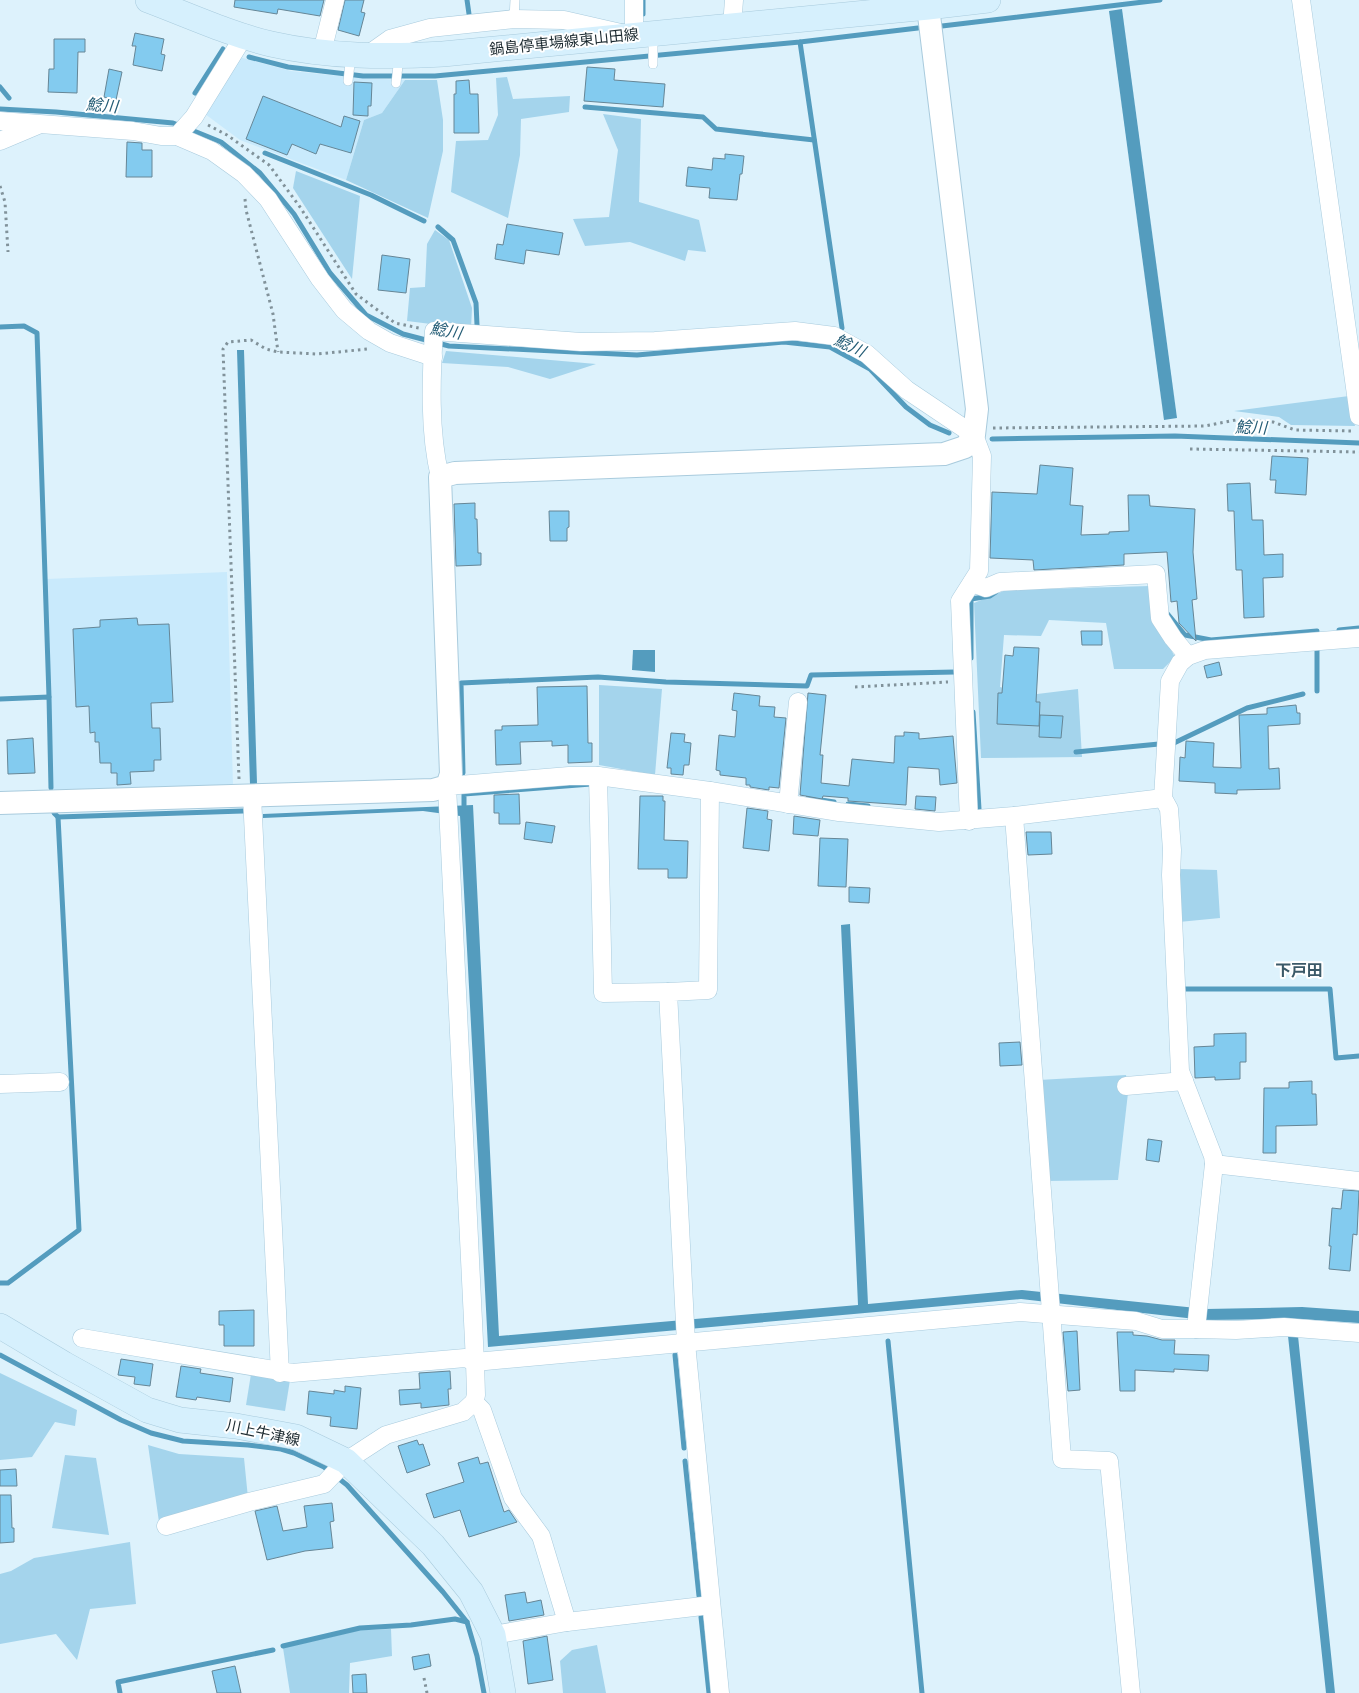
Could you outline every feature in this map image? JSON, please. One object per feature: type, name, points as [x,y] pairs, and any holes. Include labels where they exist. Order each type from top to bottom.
[{"type":"main road","name":"鍋島停車場線東山田線","points":[[148,0],[244,36],[272,44],[356,60],[398,64],[443,54],[646,40],[732,26],[928,4],[988,0]]},
{"type":"main road","name":"川上牛津線","points":[[0,1326],[147,1410],[180,1420],[236,1426],[296,1437],[346,1461],[433,1545],[471,1592],[493,1635],[503,1693]]},
{"type":"street","points":[[322,52],[335,0]]},
{"type":"street","points":[[634,0],[646,40]]},
{"type":"street","points":[[732,26],[734,0]]},
{"type":"street","points":[[1301,0],[1359,416]]},
{"type":"street","points":[[928,4],[976,410],[981,431],[979,571],[960,601],[969,821]]},
{"type":"street","points":[[356,60],[390,40],[430,28],[514,19],[564,20],[646,40]]},
{"type":"street","points":[[177,136],[194,117],[244,36]]},
{"type":"street","points":[[0,121],[133,130],[161,136],[177,136],[212,151],[244,174],[268,199],[320,280],[344,310],[370,331],[390,343],[433,357]]},
{"type":"street","points":[[0,140],[41,124]]},
{"type":"street","points":[[166,1526],[248,1502],[324,1484],[346,1461],[386,1436],[463,1412],[474,1402],[476,1395],[448,802],[450,774],[440,477],[434,453],[434,331],[581,342],[655,341],[795,331],[834,336],[867,354],[907,390],[981,431]]},
{"type":"street","points":[[440,477],[455,473],[944,454],[965,447],[981,431]]},
{"type":"street","points":[[972,583],[986,588],[1000,582],[1156,574],[1160,618],[1188,656]]},
{"type":"street","points":[[1196,1328],[1214,1164],[1213,1156],[1180,1071],[1169,808],[1163,798],[1170,680],[1180,663],[1188,656],[1205,650],[1359,638]]},
{"type":"street","points":[[788,804],[798,702]]},
{"type":"street","points":[[448,802],[569,776],[598,776],[710,791],[839,812],[939,822],[969,821],[1163,798]]},
{"type":"street","points":[[598,776],[603,993],[708,990],[710,791]]},
{"type":"street","points":[[0,803],[433,790],[448,802]]},
{"type":"street","points":[[246,796],[280,1373]]},
{"type":"street","points":[[1014,816],[1062,1459],[1109,1461],[1131,1693]]},
{"type":"street","points":[[668,992],[686,1340],[720,1693]]},
{"type":"street","points":[[1126,1086],[1184,1081]]},
{"type":"street","points":[[0,1084],[60,1082]]},
{"type":"street","points":[[1214,1164],[1359,1181]]},
{"type":"street","points":[[82,1338],[280,1373],[292,1373],[465,1358],[475,1362],[686,1340],[1020,1312],[1136,1322],[1162,1329],[1236,1330],[1284,1327],[1359,1333]]},
{"type":"street","points":[[474,1402],[482,1410],[513,1498],[541,1536],[567,1622]]},
{"type":"street","points":[[493,1635],[567,1622],[711,1605]]},
{"type":"lane","points":[[514,19],[515,0]]},
{"type":"lane","points":[[646,40],[653,64]]},
{"type":"lane","points":[[348,81],[356,60]]},
{"type":"lane","points":[[396,83],[398,64]]},
{"type":"path","points":[[194,117],[227,135],[269,166],[300,207],[356,294],[396,323],[434,331]]},
{"type":"path","points":[[244,174],[246,210],[273,314],[278,352]]},
{"type":"path","points":[[0,186],[5,202],[8,252]]},
{"type":"path","points":[[246,796],[223,349],[228,342],[251,340],[266,349],[278,352],[317,354],[374,348],[390,343]]},
{"type":"path","points":[[981,431],[1205,426],[1236,420],[1273,422],[1295,430],[1359,431]]},
{"type":"path","points":[[1190,450],[1359,452]]},
{"type":"path","points":[[855,687],[964,681]]},
{"type":"path","points":[[424,1678],[427,1693]]},
{"type":"shaded area","points":[[1122,9],[1177,418],[1164,420],[1109,11]]},
{"type":"shaded area","points":[[239,57],[291,71],[405,80],[382,113],[364,120],[346,180],[240,140],[205,114]]},
{"type":"shaded area","points":[[507,77],[513,99],[570,96],[569,112],[521,119],[520,155],[508,218],[451,192],[456,141],[488,140],[498,115],[496,78]]},
{"type":"shaded area","points":[[405,80],[437,80],[443,120],[443,151],[428,218],[346,180],[364,120],[382,113]]},
{"type":"shaded area","points":[[603,114],[641,119],[639,202],[699,220],[706,252],[688,250],[685,261],[630,242],[585,246],[573,219],[609,217],[618,150]]},
{"type":"shaded area","points":[[296,171],[360,196],[352,279],[293,188]]},
{"type":"shaded area","points":[[435,230],[449,240],[472,308],[471,329],[407,321],[410,288],[425,287],[427,244]]},
{"type":"shaded area","points":[[237,350],[244,350],[257,784],[250,785]]},
{"type":"shaded area","points":[[446,351],[596,364],[550,379],[508,367],[442,363]]},
{"type":"shaded area","points":[[1349,396],[1355,426],[1291,425],[1279,417],[1234,411]]},
{"type":"shaded area","points":[[227,572],[233,786],[53,791],[46,579]]},
{"type":"shaded area","points":[[1150,586],[1154,619],[1175,657],[1163,669],[1114,669],[1106,623],[1049,620],[1041,636],[1004,635],[1000,687],[1029,695],[1078,689],[1082,757],[981,758],[974,603],[1006,590]]},
{"type":"shaded area","points":[[633,650],[655,650],[655,672],[632,670]]},
{"type":"shaded area","points":[[599,685],[662,689],[655,775],[599,765]]},
{"type":"shaded area","points":[[473,805],[499,1336],[858,1305],[841,925],[850,924],[868,1304],[1022,1290],[1206,1309],[1302,1307],[1359,1311],[1359,1323],[1300,1319],[1298,1336],[1335,1693],[1326,1693],[1288,1336],[1289,1319],[1204,1320],[1021,1299],[488,1347],[460,816],[423,811],[263,818],[263,814]]},
{"type":"shaded area","points":[[1178,869],[1217,870],[1220,918],[1179,922]]},
{"type":"shaded area","points":[[1126,1075],[1128,1093],[1118,1180],[1046,1181],[1039,1080]]},
{"type":"shaded area","points":[[0,1373],[77,1410],[75,1426],[55,1422],[32,1457],[0,1460]]},
{"type":"shaded area","points":[[251,1374],[290,1380],[285,1411],[246,1405]]},
{"type":"shaded area","points":[[148,1445],[179,1454],[244,1458],[248,1498],[159,1522]]},
{"type":"shaded area","points":[[65,1455],[96,1458],[109,1535],[52,1528]]},
{"type":"shaded area","points":[[130,1542],[136,1604],[90,1609],[77,1660],[56,1634],[0,1644],[0,1574],[11,1571],[34,1558]]},
{"type":"shaded area","points":[[391,1629],[392,1656],[350,1663],[349,1693],[290,1693],[283,1648],[360,1630]]},
{"type":"shaded area","points":[[597,1645],[606,1693],[563,1693],[560,1661],[572,1650]]},
{"type":"building","points":[[235,0],[324,0],[320,16],[278,9],[277,14],[234,7]]},
{"type":"building","points":[[345,0],[364,0],[361,12],[365,13],[359,36],[338,30]]},
{"type":"building","points":[[135,33],[164,39],[161,54],[165,55],[162,71],[133,65],[136,46],[132,46]]},
{"type":"building","points":[[54,39],[85,39],[85,52],[78,52],[77,93],[48,92],[49,69],[54,69]]},
{"type":"building","points":[[587,67],[615,69],[614,80],[665,84],[663,107],[584,101]]},
{"type":"building","points":[[109,69],[122,72],[116,100],[104,97]]},
{"type":"building","points":[[469,80],[470,94],[478,94],[479,133],[454,133],[456,81]]},
{"type":"building","points":[[354,82],[372,83],[371,106],[368,106],[368,116],[353,115]]},
{"type":"building","points":[[263,96],[341,127],[344,116],[360,121],[351,153],[320,144],[316,154],[292,144],[287,155],[246,139]]},
{"type":"building","points":[[127,142],[142,143],[142,150],[152,150],[152,177],[126,177]]},
{"type":"building","points":[[725,154],[744,156],[737,200],[709,198],[710,188],[686,186],[688,167],[712,170],[713,158],[725,159]]},
{"type":"building","points":[[507,224],[563,233],[559,255],[526,250],[524,264],[495,259],[497,244],[503,245]]},
{"type":"building","points":[[382,255],[410,259],[406,293],[378,290]]},
{"type":"building","points":[[1272,456],[1308,458],[1306,495],[1275,493],[1276,480],[1270,480]]},
{"type":"building","points":[[1040,465],[1073,468],[1070,505],[1083,506],[1081,535],[1129,531],[1128,495],[1149,495],[1150,506],[1195,509],[1193,552],[1197,599],[1192,600],[1196,641],[1179,623],[1177,601],[1171,602],[1167,552],[1124,554],[1124,565],[1034,570],[1033,560],[990,558],[992,492],[1037,494]]},
{"type":"building","points":[[1250,483],[1252,520],[1263,520],[1264,555],[1283,554],[1283,577],[1263,578],[1264,617],[1244,618],[1242,570],[1236,570],[1234,511],[1228,511],[1227,484]]},
{"type":"building","points":[[475,503],[478,553],[481,553],[481,565],[456,566],[454,504]]},
{"type":"building","points":[[549,511],[569,511],[567,541],[550,541]]},
{"type":"building","points":[[137,618],[138,625],[169,624],[173,702],[151,703],[152,728],[160,728],[161,760],[154,760],[154,771],[130,772],[131,784],[117,785],[117,773],[111,773],[111,763],[100,763],[99,742],[95,742],[95,732],[90,733],[89,706],[76,707],[73,629],[100,627],[100,620]]},
{"type":"building","points":[[1081,631],[1102,631],[1102,645],[1082,645]]},
{"type":"building","points":[[1014,647],[1039,648],[1036,702],[1040,702],[1039,726],[997,724],[998,693],[1002,693],[1005,655],[1013,656]]},
{"type":"building","points":[[1219,662],[1222,675],[1207,678],[1204,666]]},
{"type":"building","points":[[587,686],[588,743],[592,743],[592,762],[568,763],[568,745],[552,746],[552,741],[520,742],[521,764],[496,765],[495,730],[502,730],[502,726],[538,725],[537,687]]},
{"type":"building","points":[[734,693],[760,696],[759,706],[775,707],[774,717],[786,718],[779,788],[769,787],[769,790],[750,787],[750,785],[746,785],[746,778],[720,775],[720,771],[716,770],[719,735],[735,737],[737,711],[732,710]]},
{"type":"building","points":[[808,693],[826,695],[820,755],[823,755],[821,783],[849,786],[852,759],[894,763],[895,736],[904,736],[904,732],[919,733],[919,739],[953,736],[957,783],[940,785],[939,769],[908,767],[906,805],[848,801],[848,798],[823,796],[822,799],[800,795]]},
{"type":"building","points":[[1296,705],[1297,713],[1300,713],[1300,724],[1268,726],[1269,769],[1279,768],[1280,789],[1237,790],[1237,794],[1215,793],[1215,783],[1179,781],[1180,757],[1185,758],[1186,741],[1214,743],[1213,767],[1241,768],[1239,715],[1267,714],[1267,708]]},
{"type":"building","points":[[1040,715],[1063,716],[1061,738],[1039,737]]},
{"type":"building","points":[[671,733],[685,734],[684,742],[691,743],[689,765],[684,765],[683,775],[671,774],[671,768],[667,768]]},
{"type":"building","points":[[33,738],[35,773],[8,774],[7,740]]},
{"type":"building","points":[[519,794],[520,824],[499,824],[499,813],[494,813],[494,795]]},
{"type":"building","points":[[640,796],[663,796],[663,801],[665,801],[664,840],[688,841],[687,878],[668,878],[668,869],[638,869]]},
{"type":"building","points":[[916,796],[936,797],[935,811],[915,809]]},
{"type":"building","points":[[747,808],[768,811],[767,819],[772,820],[769,851],[743,848]]},
{"type":"building","points":[[794,816],[820,820],[818,836],[793,834]]},
{"type":"building","points":[[526,822],[555,826],[552,843],[524,839]]},
{"type":"building","points":[[1026,832],[1051,832],[1052,854],[1028,855]]},
{"type":"building","points":[[820,838],[848,839],[846,887],[818,886]]},
{"type":"building","points":[[849,887],[870,888],[869,903],[849,902]]},
{"type":"building","points":[[1246,1033],[1246,1062],[1240,1062],[1240,1079],[1215,1080],[1215,1077],[1195,1078],[1194,1047],[1214,1046],[1214,1034]]},
{"type":"building","points":[[1020,1042],[1022,1065],[1000,1066],[999,1043]]},
{"type":"building","points":[[1312,1081],[1312,1094],[1316,1094],[1317,1125],[1276,1126],[1276,1153],[1263,1153],[1264,1088],[1289,1088],[1289,1082]]},
{"type":"building","points":[[1148,1139],[1162,1141],[1159,1162],[1146,1160]]},
{"type":"building","points":[[1343,1190],[1359,1191],[1357,1235],[1353,1234],[1350,1271],[1329,1269],[1332,1208],[1341,1209]]},
{"type":"building","points":[[254,1310],[254,1346],[224,1346],[224,1325],[219,1325],[219,1311]]},
{"type":"building","points":[[1077,1331],[1080,1390],[1068,1391],[1063,1332]]},
{"type":"building","points":[[1117,1332],[1133,1332],[1133,1335],[1162,1340],[1175,1340],[1174,1354],[1209,1355],[1208,1371],[1174,1369],[1174,1372],[1135,1370],[1135,1391],[1120,1391]]},
{"type":"building","points":[[121,1359],[153,1364],[150,1386],[134,1384],[135,1377],[118,1375]]},
{"type":"building","points":[[181,1366],[201,1369],[200,1373],[233,1378],[230,1402],[197,1397],[196,1400],[176,1397]]},
{"type":"building","points":[[450,1371],[451,1389],[448,1389],[449,1405],[421,1408],[421,1403],[400,1405],[399,1390],[420,1389],[419,1373]]},
{"type":"building","points":[[345,1386],[361,1388],[357,1429],[330,1426],[331,1417],[307,1414],[309,1391],[334,1394],[334,1390],[345,1392]]},
{"type":"building","points":[[417,1440],[419,1445],[423,1444],[430,1465],[407,1473],[398,1446]]},
{"type":"building","points":[[478,1457],[480,1464],[488,1462],[504,1512],[509,1510],[517,1522],[469,1537],[460,1510],[434,1518],[426,1494],[464,1482],[458,1463]]},
{"type":"building","points":[[16,1469],[17,1486],[0,1486],[0,1470]]},
{"type":"building","points":[[0,1495],[11,1495],[14,1542],[0,1543]]},
{"type":"building","points":[[332,1503],[334,1521],[330,1522],[333,1548],[305,1551],[267,1560],[255,1511],[277,1506],[283,1531],[307,1527],[304,1506]]},
{"type":"building","points":[[525,1592],[527,1603],[541,1600],[544,1615],[509,1621],[505,1595]]},
{"type":"building","points":[[547,1636],[553,1680],[528,1684],[523,1641]]},
{"type":"building","points":[[429,1654],[431,1666],[414,1670],[412,1657]]},
{"type":"building","points":[[235,1666],[241,1693],[217,1693],[212,1671]]},
{"type":"building","points":[[366,1674],[367,1693],[353,1693],[352,1675]]},
{"type":"waterway","points":[[467,0],[469,14]]},
{"type":"waterway","points":[[643,0],[643,14]]},
{"type":"waterway","points":[[942,26],[1160,0]]},
{"type":"waterway","points":[[249,57],[288,67],[363,76],[435,76],[800,42],[918,28]]},
{"type":"waterway","points":[[800,42],[842,328]]},
{"type":"waterway","points":[[195,93],[223,49]]},
{"type":"waterway","points":[[0,87],[9,98]]},
{"type":"waterway","points":[[585,107],[703,117],[716,129],[814,140]]},
{"type":"waterway","name":"鯰川","points":[[0,109],[56,112],[173,123],[181,126]]},
{"type":"waterway","name":"鯰川","points":[[189,129],[221,142],[260,173],[294,214],[330,273],[366,315],[403,334],[449,346],[637,355],[784,342],[830,347],[870,369],[906,407],[930,425],[949,433]]},
{"type":"waterway","points":[[265,153],[371,195],[424,221]]},
{"type":"waterway","points":[[438,227],[453,240],[476,303],[477,325]]},
{"type":"waterway","points":[[0,327],[24,326],[37,333],[49,697]]},
{"type":"waterway","name":"鯰川","points":[[992,439],[1175,436],[1359,443]]},
{"type":"waterway","points":[[971,658],[971,599],[990,596],[996,592]]},
{"type":"waterway","points":[[1166,612],[1185,635],[1211,640],[1317,631]]},
{"type":"waterway","points":[[1339,630],[1359,628]]},
{"type":"waterway","points":[[1317,650],[1317,691]]},
{"type":"waterway","points":[[463,773],[461,683],[598,677],[666,682],[807,686],[811,675],[955,672]]},
{"type":"waterway","points":[[1174,743],[1247,708],[1303,694]]},
{"type":"waterway","points":[[0,699],[49,697],[51,788]]},
{"type":"waterway","points":[[973,712],[979,809]]},
{"type":"waterway","points":[[1076,752],[1159,744]]},
{"type":"waterway","points":[[464,805],[464,794],[591,784]]},
{"type":"waterway","points":[[808,798],[834,802]]},
{"type":"waterway","points":[[848,804],[868,806]]},
{"type":"waterway","points":[[54,813],[58,817],[243,811]]},
{"type":"waterway","points":[[0,1283],[8,1283],[79,1230],[58,817]]},
{"type":"waterway","points":[[1182,989],[1330,989],[1336,1058],[1359,1056]]},
{"type":"waterway","points":[[888,1341],[922,1693]]},
{"type":"waterway","points":[[0,1355],[121,1420],[151,1433],[183,1441],[281,1449],[324,1467],[347,1485],[443,1592],[467,1622],[477,1656],[484,1693]]},
{"type":"waterway","points":[[675,1355],[684,1448]]},
{"type":"waterway","points":[[685,1461],[699,1596]]},
{"type":"waterway","points":[[701,1617],[709,1693]]},
{"type":"waterway","points":[[283,1646],[360,1628],[411,1625],[455,1619],[467,1622]]},
{"type":"waterway","points":[[120,1693],[118,1682],[273,1650]]},
{"type":"district","name":"下戸田","points":[[1299,970]]}]
